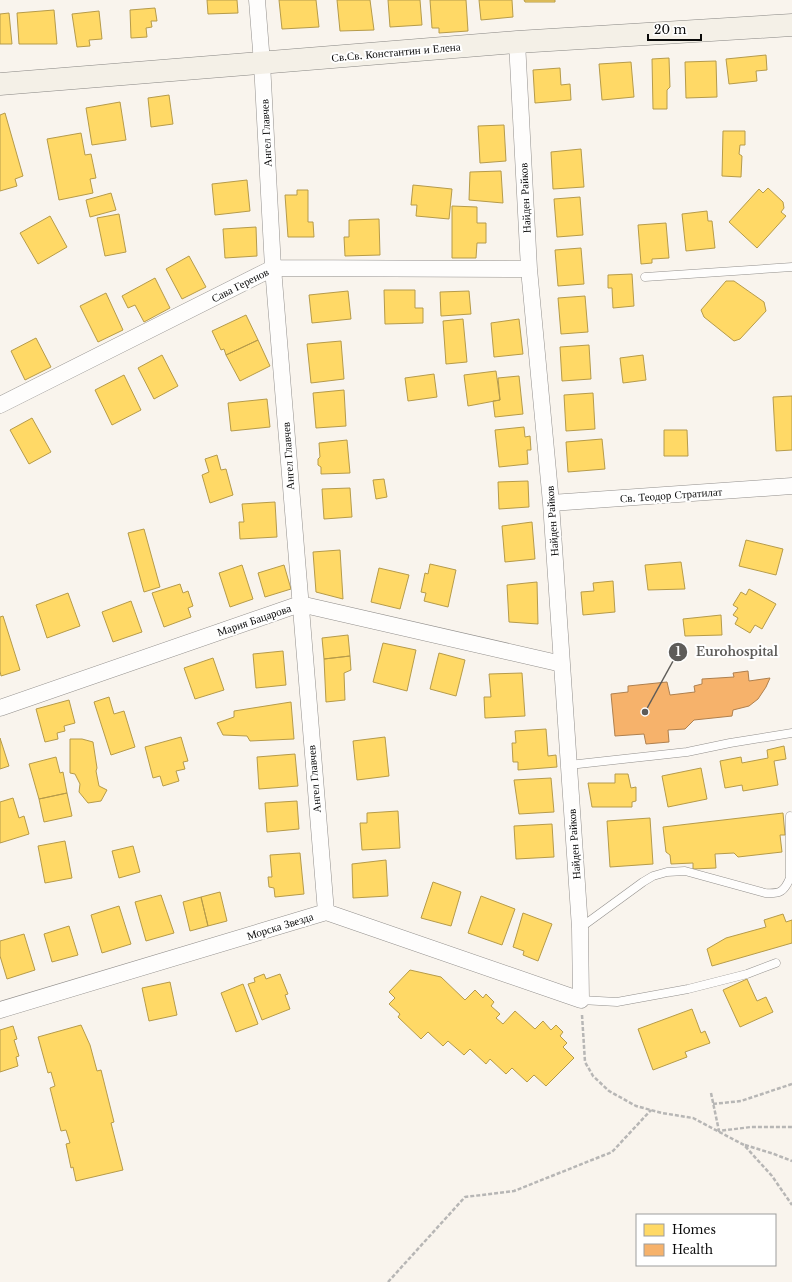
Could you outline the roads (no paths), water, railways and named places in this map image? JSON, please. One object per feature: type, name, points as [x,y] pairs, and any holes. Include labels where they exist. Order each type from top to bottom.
[{"type":"street","name":"Ангел Главчев","points":[[256,0],[262,63],[273,268],[326,912]]},
{"type":"street","name":"Св.Св. Константин и Елена","points":[[0,84],[517,42],[792,25]]},
{"type":"street","name":"Найден Райков","points":[[517,42],[529,269],[551,503],[580,928],[581,1000]]},
{"type":"street","name":"Сава Геренов","points":[[0,405],[273,268],[529,269]]},
{"type":"street","name":"Св. Теодор Стратилат","points":[[551,503],[792,486]]},
{"type":"street","name":"Мария Бацарова","points":[[0,708],[300,604],[562,664]]},
{"type":"street","name":"Морска Звезда","points":[[0,1010],[326,912],[581,1000]]},
{"type":"lane","points":[[645,277],[792,267]]},
{"type":"lane","points":[[569,765],[687,752],[792,733]]},
{"type":"lane","points":[[580,928],[643,882],[653,876],[667,872],[685,871],[765,893],[777,894],[786,888],[790,878],[790,816]]},
{"type":"lane","points":[[581,1000],[617,1002],[688,989],[746,974],[776,963]]},
{"type":"place","name":"Eurohospital","points":[[645,712]]}]
